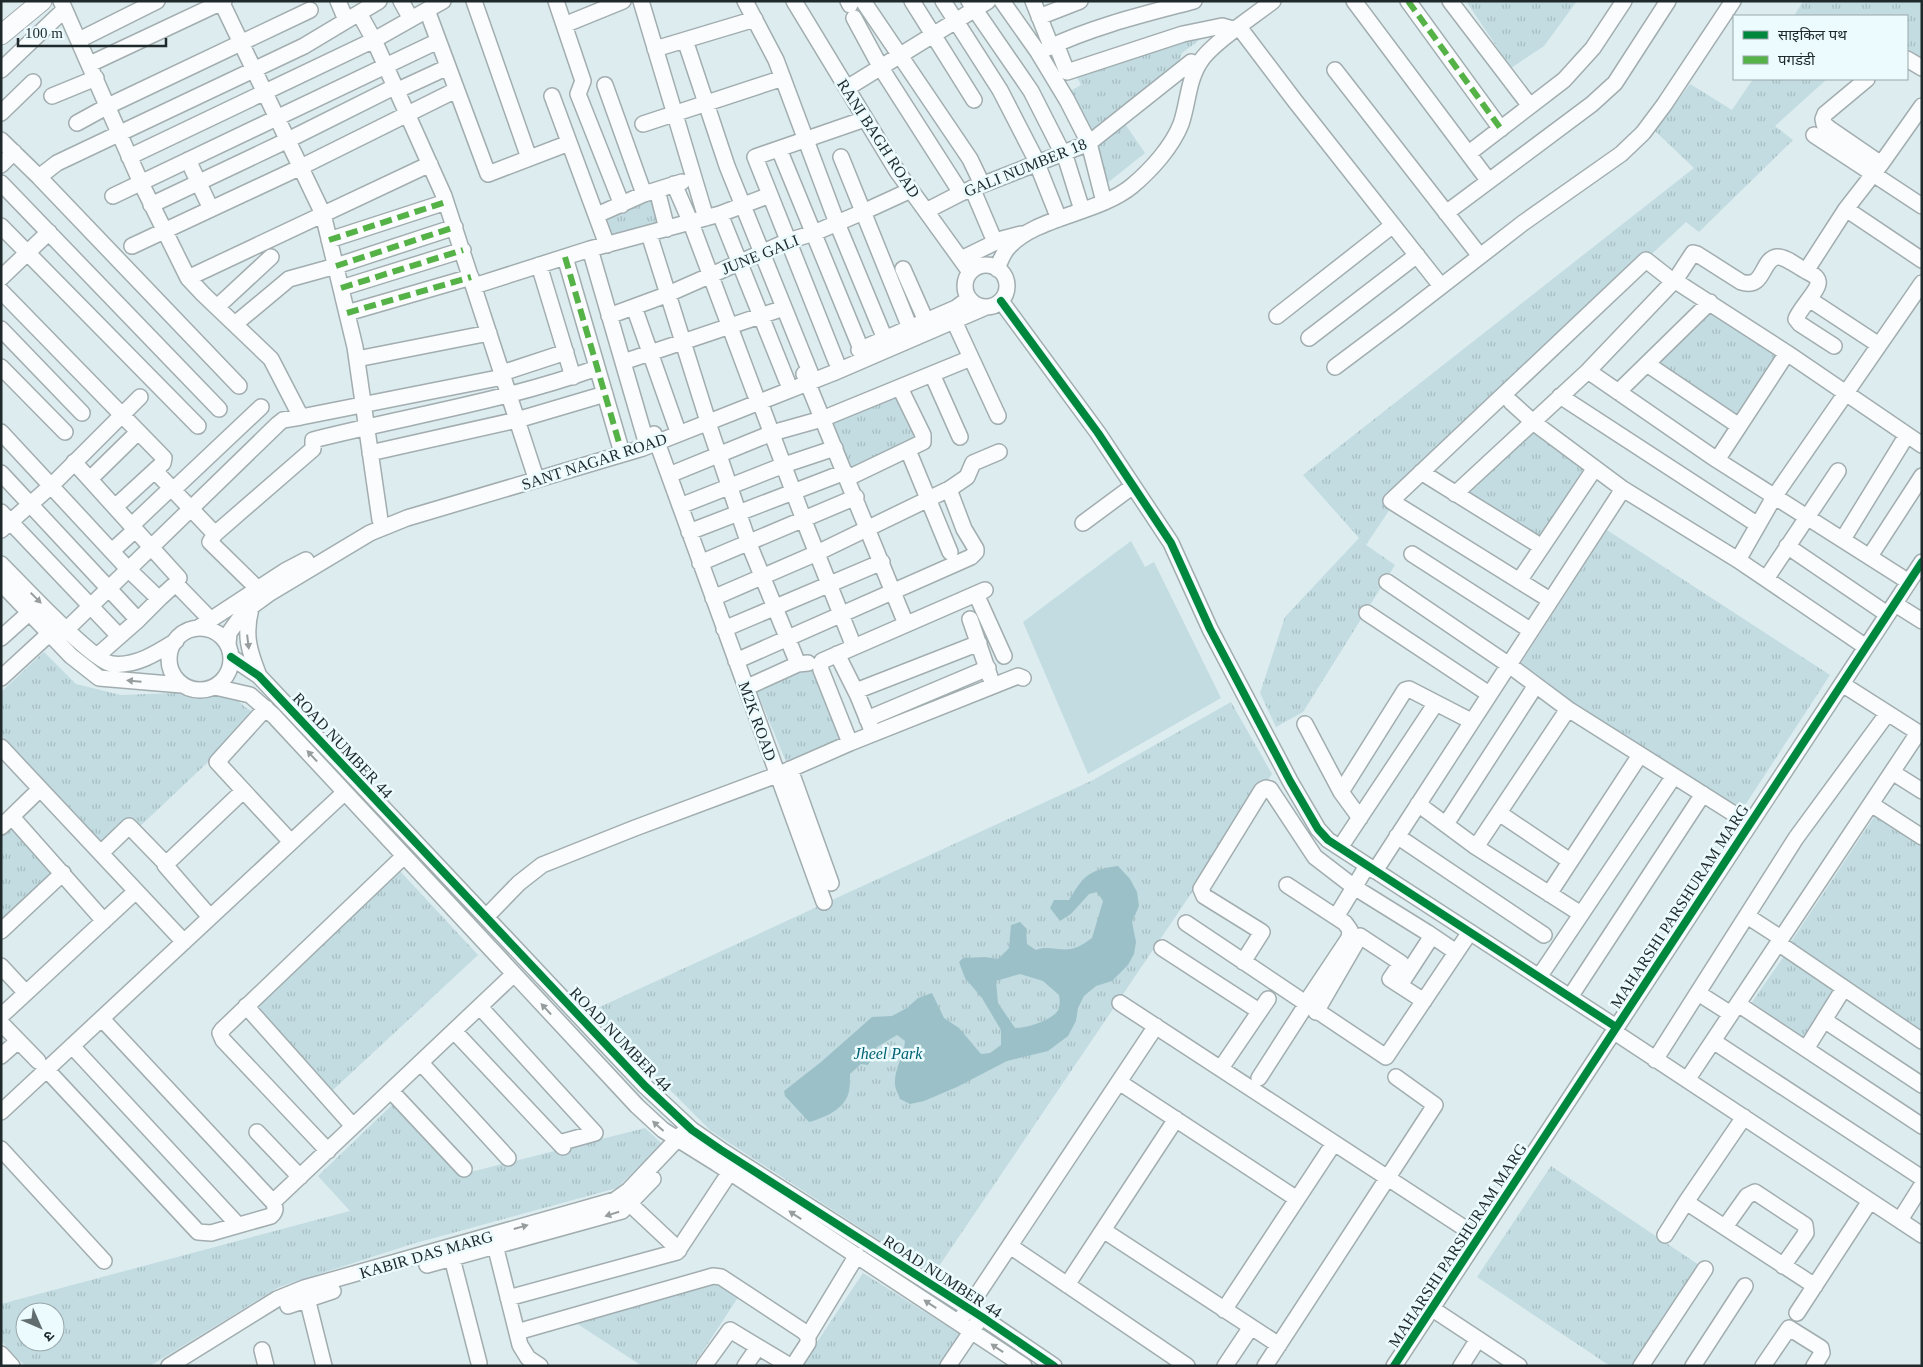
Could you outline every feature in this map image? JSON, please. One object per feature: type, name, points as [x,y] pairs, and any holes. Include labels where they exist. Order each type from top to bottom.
[{"type":"main road","points":[[1,19],[22,1]]},
{"type":"main road","points":[[1,35],[42,1]]},
{"type":"street","points":[[79,40],[158,1]]},
{"type":"street","points":[[338,1],[365,8]]},
{"type":"street","points":[[401,1],[411,19]]},
{"type":"street","points":[[129,158],[374,40],[443,1]]},
{"type":"street","points":[[474,1],[529,158]]},
{"type":"street","points":[[556,1],[583,82],[578,94],[622,204]]},
{"type":"street","points":[[564,25],[623,1]]},
{"type":"street","points":[[641,1],[695,178],[713,216],[740,262],[788,381]]},
{"type":"street","points":[[745,1],[783,78],[837,223],[885,339]]},
{"type":"street","name":"RANI BAGH ROAD","points":[[794,1],[865,119],[911,190],[970,272]]},
{"type":"street","points":[[912,1],[974,100]]},
{"type":"street","points":[[943,1],[1000,90],[1036,162],[1059,219]]},
{"type":"street","points":[[847,88],[956,22],[972,6],[988,1]]},
{"type":"street","points":[[1002,1],[1048,48],[1067,72],[1183,34],[1222,26],[1238,28],[1442,286]]},
{"type":"street","points":[[1033,1],[1067,100],[1090,143],[1104,202]]},
{"type":"street","points":[[1039,17],[1080,1]]},
{"type":"street","points":[[1048,48],[1069,38],[1120,21],[1194,1]]},
{"type":"street","points":[[961,259],[995,242],[1027,232],[1120,195],[1160,157],[1170,143],[1180,124],[1194,72],[1201,60],[1212,48],[1272,1]]},
{"type":"street","points":[[1408,1],[1501,129]]},
{"type":"street","points":[[1450,1],[1530,106]]},
{"type":"street","points":[[1469,153],[1564,80],[1593,48],[1624,1]]},
{"type":"street","points":[[1446,213],[1592,104],[1615,83],[1668,1]]},
{"type":"street","points":[[1335,367],[1522,223],[1620,154],[1642,133],[1664,105],[1733,1]]},
{"type":"street","points":[[52,96],[93,71],[222,2],[323,214],[357,359],[380,520]]},
{"type":"street","points":[[1361,4],[1488,180]]},
{"type":"street","points":[[1,70],[62,6],[93,71],[129,158],[188,278],[271,358],[301,417]]},
{"type":"street","points":[[854,6],[899,56],[970,159],[971,188]]},
{"type":"street","points":[[854,6],[880,68],[971,188],[995,242]]},
{"type":"street","points":[[972,6],[1031,91],[1062,153],[1082,210]]},
{"type":"street","points":[[365,8],[374,40],[446,202],[534,472]]},
{"type":"street","points":[[39,177],[56,163],[304,46],[365,8]]},
{"type":"street","points":[[77,123],[108,106],[310,10]]},
{"type":"street","points":[[427,10],[488,174],[569,142]]},
{"type":"street","points":[[656,48],[755,19]]},
{"type":"street","points":[[685,40],[727,166],[784,308],[822,419],[847,475],[906,624]]},
{"type":"street","points":[[113,196],[438,41]]},
{"type":"street","points":[[1908,60],[1922,68]]},
{"type":"street","name":"GALI NUMBER 18","points":[[926,212],[971,188],[1090,143],[1190,62]]},
{"type":"street","points":[[151,204],[396,89],[448,67]]},
{"type":"street","points":[[1335,70],[1480,256]]},
{"type":"street","points":[[643,124],[783,78]]},
{"type":"street","points":[[1866,80],[1825,114],[1823,119],[1824,124],[1877,170]]},
{"type":"street","points":[[1,113],[33,82]]},
{"type":"street","points":[[606,85],[666,229]]},
{"type":"street","points":[[132,246],[301,167],[456,90]]},
{"type":"street","points":[[552,96],[607,245]]},
{"type":"street","points":[[1806,271],[1846,209],[1877,170],[1922,106]]},
{"type":"street","points":[[222,114],[233,139]]},
{"type":"street","points":[[836,360],[755,157],[865,119]]},
{"type":"street","points":[[1814,135],[1877,170],[1920,200]]},
{"type":"street","points":[[1,140],[39,177],[239,386]]},
{"type":"street","points":[[779,148],[861,349]]},
{"type":"street","points":[[1,165],[14,152]]},
{"type":"street","points":[[841,157],[910,328]]},
{"type":"street","points":[[188,160],[211,209]]},
{"type":"street","points":[[188,278],[430,164]]},
{"type":"street","points":[[597,215],[651,192],[695,178]]},
{"type":"street","points":[[1,183],[219,408]]},
{"type":"street","points":[[674,184],[854,647]]},
{"type":"street","name":"JUNE GALI","points":[[609,316],[666,295],[710,274],[788,241],[814,233],[911,190]]},
{"type":"street","points":[[347,313],[540,265],[590,249],[713,216],[770,195]]},
{"type":"street","points":[[329,240],[446,202]]},
{"type":"street","points":[[1846,209],[1922,260]]},
{"type":"street","points":[[1277,316],[1393,224]]},
{"type":"street","points":[[1,226],[198,426]]},
{"type":"street","points":[[235,324],[289,279],[336,266],[455,227]]},
{"type":"street","points":[[1,278],[49,232]]},
{"type":"street","points":[[997,269],[1008,247],[1027,232]]},
{"type":"street","points":[[648,234],[666,295],[749,544],[798,664]]},
{"type":"street","name":"M2K ROAD","points":[[486,917],[519,883],[542,865],[783,772],[736,661],[680,506],[623,362],[590,249]]},
{"type":"street","points":[[341,288],[462,250]]},
{"type":"street","points":[[1455,494],[1588,371],[1674,282],[1693,253],[1748,284],[1755,282],[1772,259],[1776,257],[1782,258],[1806,271],[1818,281],[1819,286],[1798,312],[1796,319],[1800,324],[1834,346]]},
{"type":"street","points":[[1309,338],[1417,255]]},
{"type":"street","points":[[217,307],[272,257]]},
{"type":"street","points":[[565,257],[620,446]]},
{"type":"street","points":[[1550,600],[1391,501],[1646,260],[1674,282],[1680,282],[1922,445]]},
{"type":"street","points":[[540,265],[574,377]]},
{"type":"street","points":[[985,265],[997,269],[1005,278],[1007,286],[1006,293],[1001,301],[986,307],[974,304],[968,299],[964,287],[970,272],[985,265]]},
{"type":"street","points":[[903,269],[926,321]]},
{"type":"street","points":[[1738,560],[1774,497],[1922,283]]},
{"type":"street","points":[[1,290],[164,458],[163,463],[115,507]]},
{"type":"street","name":"SANT NAGAR ROAD","points":[[758,398],[788,381],[807,376],[836,360],[956,308],[968,299]]},
{"type":"street","points":[[1809,299],[1879,345]]},
{"type":"street","points":[[1001,301],[1098,432],[1171,543],[1210,629],[1281,765],[1323,834],[1334,844],[1570,997],[1655,1060],[1922,1235]]},
{"type":"street","points":[[1618,392],[1710,302]]},
{"type":"street","points":[[634,307],[676,426]]},
{"type":"street","name":"SANT NAGAR ROAD","points":[[229,651],[229,632],[244,612],[270,593],[370,533],[407,518],[562,473],[707,419],[807,376],[954,321],[986,307]]},
{"type":"street","points":[[623,362],[784,308]]},
{"type":"street","points":[[954,321],[998,416]]},
{"type":"street","points":[[1,329],[82,413]]},
{"type":"street","points":[[357,359],[489,333]]},
{"type":"street","points":[[67,629],[283,420],[502,375],[566,352]]},
{"type":"street","points":[[1717,460],[1787,353]]},
{"type":"street","points":[[668,475],[772,433],[822,419],[971,358]]},
{"type":"street","points":[[1646,364],[1739,426]]},
{"type":"street","points":[[1,367],[65,432]]},
{"type":"street","points":[[258,589],[210,542],[216,534],[313,449],[313,440],[366,426],[509,394],[574,377],[598,368]]},
{"type":"street","points":[[1588,371],[1717,460],[1909,582]]},
{"type":"street","points":[[932,374],[960,437]]},
{"type":"street","points":[[689,532],[794,492],[847,475],[923,442],[924,439],[900,388]]},
{"type":"street","points":[[370,453],[517,420],[605,394]]},
{"type":"street","points":[[1560,396],[1758,526]]},
{"type":"street","points":[[119,636],[4,521],[30,504],[51,486],[140,397]]},
{"type":"street","points":[[1512,402],[1533,422],[1623,489],[1738,560],[1866,646]]},
{"type":"street","points":[[112,551],[172,489],[261,407]]},
{"type":"street","name":"SANT NAGAR ROAD","points":[[198,628],[285,571],[390,514],[652,438],[676,426],[707,419]]},
{"type":"street","points":[[1,432],[129,570],[160,598]]},
{"type":"street","points":[[90,480],[138,432]]},
{"type":"street","points":[[1843,539],[1907,435]]},
{"type":"street","points":[[680,506],[784,465],[835,448]]},
{"type":"street","points":[[908,450],[950,552]]},
{"type":"street","points":[[713,598],[817,553],[948,490],[967,477],[973,463],[999,452]]},
{"type":"street","points":[[74,462],[179,578]]},
{"type":"street","points":[[1519,581],[1595,468]]},
{"type":"street","points":[[155,471],[216,534]]},
{"type":"street","points":[[1766,579],[1838,471]]},
{"type":"street","points":[[1421,472],[1542,547]]},
{"type":"street","points":[[1,473],[138,620]]},
{"type":"street","points":[[1870,556],[1922,476]]},
{"type":"street","points":[[1083,523],[1133,486]]},
{"type":"street","points":[[1336,917],[1354,887],[1397,836],[1623,489]]},
{"type":"street","points":[[736,661],[971,557],[976,552],[948,490]]},
{"type":"street","points":[[700,563],[749,544],[856,497]]},
{"type":"street","points":[[1787,546],[1891,609],[1922,621]]},
{"type":"street","points":[[1412,554],[1530,630]]},
{"type":"street","points":[[724,629],[882,562]]},
{"type":"street","name":"MAHARSHI PARSHURAM MARG","points":[[1394,1366],[1922,562]]},
{"type":"street","points":[[1,564],[91,652],[111,664],[137,662],[158,653],[189,630],[198,628],[215,632],[229,651],[231,666],[227,674],[215,687],[198,690],[182,685],[99,678],[71,656],[1,582]]},
{"type":"street","points":[[1387,582],[1509,664],[1568,709],[1750,824]]},
{"type":"street","points":[[97,656],[173,586],[177,585],[211,620]]},
{"type":"street","points":[[754,684],[798,664],[822,661],[981,592],[1004,656]]},
{"type":"street","points":[[251,607],[246,626],[250,652],[259,676]]},
{"type":"street","points":[[1,638],[30,612]]},
{"type":"street","points":[[1367,613],[1489,694]]},
{"type":"street","points":[[867,718],[989,674],[970,620]]},
{"type":"street","points":[[1,678],[50,633]]},
{"type":"street","points":[[176,641],[169,659],[175,678],[182,685]]},
{"type":"street","points":[[856,691],[979,643]]},
{"type":"street","name":"ROAD NUMBER 44","points":[[229,651],[259,676],[645,1086],[692,1130],[982,1317],[1054,1366]]},
{"type":"street","points":[[837,654],[856,691],[873,734]]},
{"type":"street","points":[[822,661],[820,670],[850,743]]},
{"type":"street","points":[[783,772],[850,743],[1018,676],[1023,678]]},
{"type":"street","points":[[1687,1080],[1892,772],[1920,734],[1842,684]]},
{"type":"street","points":[[1446,824],[1536,685]]},
{"type":"street","name":"ROAD NUMBER 44","points":[[215,687],[250,695],[266,708],[637,1106],[663,1130],[857,1255],[1024,1366]]},
{"type":"street","points":[[1341,792],[1405,690],[1409,689],[1471,721]]},
{"type":"street","points":[[1345,840],[1436,703]]},
{"type":"street","points":[[266,708],[217,762],[291,842]]},
{"type":"street","points":[[1476,847],[1568,709]]},
{"type":"street","points":[[1655,1060],[1796,838],[1887,714]]},
{"type":"street","points":[[1305,724],[1341,792],[1360,818]]},
{"type":"street","points":[[1,747],[184,942]]},
{"type":"street","points":[[1549,894],[1640,755]]},
{"type":"street","points":[[1270,790],[1281,765]]},
{"type":"street","points":[[783,772],[831,883]]},
{"type":"street","points":[[783,772],[824,902]]},
{"type":"street","points":[[1892,772],[1922,791]]},
{"type":"street","points":[[1539,977],[1674,776]]},
{"type":"street","points":[[1243,962],[1262,932],[1204,896],[1201,889],[1262,790],[1266,788],[1270,790],[1315,857],[1354,887],[1456,952]]},
{"type":"street","points":[[40,789],[6,822],[63,873],[104,921]]},
{"type":"street","points":[[165,863],[243,790]]},
{"type":"street","points":[[1,1112],[42,1066],[72,1046],[102,1019],[345,792]]},
{"type":"street","points":[[1570,997],[1703,794]]},
{"type":"street","points":[[1418,804],[1476,847],[1581,914]]},
{"type":"street","points":[[1871,804],[1922,837]]},
{"type":"street","points":[[1499,813],[1570,861]]},
{"type":"street","points":[[100,853],[129,826],[165,863],[166,868],[210,917]]},
{"type":"street","points":[[1397,836],[1544,935]]},
{"type":"street","points":[[328,1151],[221,1037],[222,1030],[404,856]]},
{"type":"street","points":[[1,931],[63,873]]},
{"type":"street","points":[[1287,885],[1345,923],[1350,930],[1349,938],[1310,1005]]},
{"type":"street","points":[[1,1016],[136,891]]},
{"type":"street","points":[[1747,916],[1844,988],[1922,1041]]},
{"type":"street","points":[[1186,923],[1386,1057],[1470,932]]},
{"type":"street","points":[[1400,985],[1428,942],[1430,938],[1428,933]]},
{"type":"street","points":[[1259,1078],[1360,936],[1401,963],[1390,979],[1424,1000]]},
{"type":"street","points":[[1162,948],[1258,1011]]},
{"type":"street","points":[[1,966],[26,992]]},
{"type":"street","points":[[273,1202],[514,974]]},
{"type":"street","points":[[1806,1049],[1844,988]]},
{"type":"street","points":[[1698,992],[1734,1009],[1806,1049],[1922,1126]]},
{"type":"street","points":[[1221,1068],[1258,1011],[1268,999]]},
{"type":"street","points":[[1120,1003],[1478,1238]]},
{"type":"street","points":[[246,1006],[353,1126]]},
{"type":"street","points":[[454,1031],[561,1145],[595,1133],[480,1007]]},
{"type":"street","points":[[1,1023],[194,1228],[204,1234],[211,1233],[271,1216],[276,1208],[273,1202],[102,1019]]},
{"type":"street","points":[[1824,1020],[1922,1085]]},
{"type":"street","points":[[948,1366],[965,1327],[968,1308],[1156,1026]]},
{"type":"street","points":[[1713,1040],[1922,1178]]},
{"type":"street","points":[[1,1056],[18,1041]]},
{"type":"street","points":[[72,1046],[238,1225]]},
{"type":"street","points":[[421,1063],[508,1158]]},
{"type":"street","points":[[1265,1366],[1386,1177],[1435,1105],[1396,1077]]},
{"type":"street","points":[[1119,1082],[1297,1199]]},
{"type":"street","points":[[391,1091],[464,1169]]},
{"type":"street","points":[[1665,1235],[1744,1117]]},
{"type":"street","points":[[1067,1285],[1176,1119]]},
{"type":"street","points":[[681,1143],[692,1130]]},
{"type":"street","points":[[257,1132],[300,1177]]},
{"type":"street","name":"KABIR DAS MARG","points":[[169,1366],[277,1299],[306,1294],[452,1258],[494,1241],[600,1218],[622,1211],[681,1143]]},
{"type":"street","name":"KABIR DAS MARG","points":[[188,1366],[306,1294],[494,1241],[615,1200],[629,1190],[681,1143]]},
{"type":"street","points":[[1224,1310],[1334,1143]]},
{"type":"street","points":[[1,1149],[104,1261]]},
{"type":"street","points":[[508,1298],[672,1254],[679,1250],[730,1172]]},
{"type":"street","points":[[1900,1220],[1922,1185]]},
{"type":"street","points":[[1725,1227],[1747,1196],[1755,1192],[1805,1225],[1806,1233],[1783,1266]]},
{"type":"street","points":[[1797,1313],[1870,1200]]},
{"type":"street","points":[[1686,1202],[1815,1286]]},
{"type":"street","points":[[630,1204],[679,1250]]},
{"type":"street","points":[[1103,1230],[1279,1345]]},
{"type":"street","points":[[494,1241],[523,1352],[540,1366]]},
{"type":"street","points":[[1010,1246],[1187,1366]]},
{"type":"street","points":[[704,1366],[730,1330],[791,1366],[808,1343],[808,1336],[857,1255]]},
{"type":"street","points":[[452,1258],[479,1363]]},
{"type":"street","points":[[1641,1366],[1705,1269]]},
{"type":"street","points":[[517,1332],[713,1276],[721,1277],[808,1336]]},
{"type":"street","points":[[1693,1366],[1745,1286]]},
{"type":"street","points":[[306,1294],[324,1366]]},
{"type":"street","points":[[1431,1308],[1478,1339],[1511,1364]]},
{"type":"street","points":[[965,1327],[982,1317]]},
{"type":"street","points":[[1225,1366],[1251,1327]]},
{"type":"street","points":[[1763,1366],[1789,1328],[1821,1348],[1822,1353],[1814,1366]]},
{"type":"street","points":[[1461,1366],[1478,1339]]},
{"type":"street","points":[[745,1366],[758,1346]]},
{"type":"street","points":[[262,1350],[266,1366]]},
{"type":"street","points":[[1,1354],[12,1366]]},
{"type":"green space","points":[[1466,1],[1577,1],[1544,46],[1511,68]]},
{"type":"green space","points":[[1803,1],[1922,1],[1922,58],[1908,49],[1908,15],[1795,15]]},
{"type":"green space","points":[[1214,29],[1182,53],[1173,77],[1121,118],[1145,153],[1101,188],[1067,93],[1081,85],[1073,70]]},
{"type":"green space","points":[[1752,80],[1826,80],[1775,126],[1793,140],[1699,232],[1686,222],[1384,504],[1390,509],[1366,545],[1395,565],[1303,712],[1276,727],[1260,693],[1285,617],[1359,538],[1303,475],[1694,168],[1655,131],[1690,84],[1732,110]]},
{"type":"green space","points":[[656,192],[664,228],[609,244],[600,215]]},
{"type":"green space","points":[[1711,308],[1779,353],[1737,417],[1654,363]]},
{"type":"green space","points":[[898,392],[920,440],[849,472],[828,423]]},
{"type":"green space","points":[[1533,432],[1591,471],[1543,543],[1466,495]]},
{"type":"green space","points":[[1607,530],[1830,675],[1740,813],[1518,668]]},
{"type":"green space","points":[[1131,541],[1145,567],[1154,562],[1221,698],[1088,774],[1023,622]]},
{"type":"green space","points":[[44,652],[76,684],[121,695],[227,691],[245,707],[258,715],[136,830],[106,846],[1,735],[1,692]]},
{"type":"green space","points":[[811,663],[843,741],[787,764],[755,687]]},
{"type":"green space","name":"Jheel Park","points":[[1231,702],[1272,774],[933,1275],[711,1131],[591,1011],[1093,780]]},
{"type":"green space","points":[[1876,814],[1922,844],[1922,1028],[1920,1031],[1789,945]]},
{"type":"green space","points":[[15,823],[60,872],[1,925],[1,836]]},
{"type":"green space","points":[[400,871],[478,955],[333,1090],[255,1007]]},
{"type":"green space","points":[[1784,956],[1836,992],[1804,1039],[1752,1002]]},
{"type":"green space","points":[[394,1103],[463,1174],[645,1128],[662,1144],[617,1188],[412,1244],[279,1287],[150,1366],[25,1366],[1,1341],[1,1304],[350,1211],[318,1176]]},
{"type":"green space","points":[[1551,1166],[1705,1269],[1640,1366],[1610,1366],[1477,1277]]},
{"type":"green space","points":[[863,1273],[960,1334],[939,1366],[801,1366]]},
{"type":"green space","points":[[717,1282],[739,1296],[693,1366],[642,1366],[576,1323]]},
{"type":"shaded area","points":[[1118,866],[1130,879],[1137,892],[1139,906],[1132,922],[1136,942],[1134,954],[1128,965],[1112,981],[1096,986],[1084,996],[1078,1008],[1076,1021],[1068,1036],[1048,1051],[1007,1061],[957,1087],[924,1101],[910,1104],[900,1099],[895,1086],[896,1073],[905,1041],[897,1035],[877,1047],[868,1065],[861,1064],[850,1074],[847,1097],[839,1107],[828,1115],[809,1122],[785,1096],[784,1091],[821,1062],[872,1017],[892,1016],[907,1008],[918,998],[932,993],[944,1018],[959,1028],[981,1054],[990,1053],[1001,1045],[1001,1030],[982,998],[965,978],[959,962],[963,958],[985,957],[998,959],[1009,948],[1011,925],[1020,922],[1026,928],[1027,944],[1036,950],[1044,948],[1076,948],[1092,938],[1103,901],[1097,892],[1089,894],[1071,914],[1060,921],[1050,908],[1054,900],[1069,900],[1083,879],[1088,875],[1100,869]],"holes":[[[1020,974],[1043,981],[1059,995],[1060,1004],[1058,1011],[1042,1022],[1015,1028],[998,1003],[996,981]]]},
{"type":"marked path","points":[[1408,1],[1501,129]]},
{"type":"marked path","points":[[329,240],[446,202]]},
{"type":"marked path","points":[[336,266],[455,227]]},
{"type":"marked path","points":[[341,288],[463,250]]},
{"type":"marked path","points":[[565,257],[620,446]]},
{"type":"marked path","points":[[347,313],[471,277]]},
{"type":"cycle path","points":[[1001,301],[1098,433],[1171,543],[1210,629],[1290,781],[1318,829],[1328,840],[1616,1027]]},
{"type":"cycle path","points":[[1394,1366],[1922,562]]},
{"type":"cycle path","points":[[231,657],[259,676],[645,1086],[692,1130],[982,1317],[1054,1366]]}]
